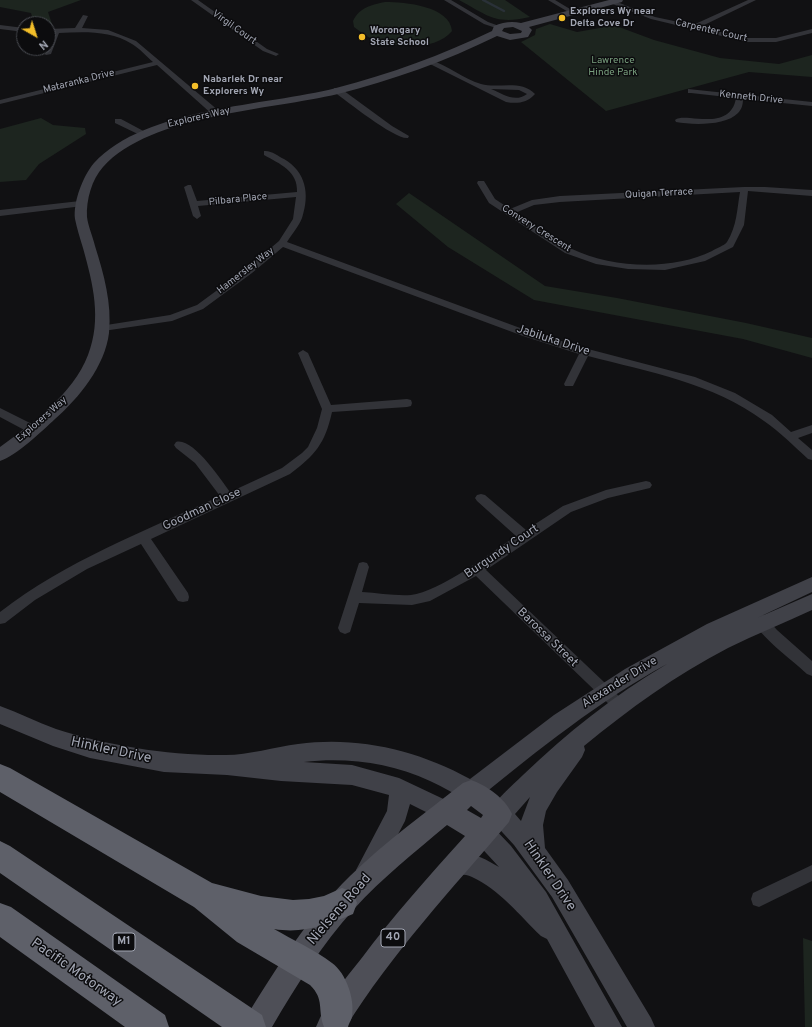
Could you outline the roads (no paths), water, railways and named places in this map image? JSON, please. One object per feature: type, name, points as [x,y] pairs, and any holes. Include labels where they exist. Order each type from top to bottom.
[{"type":"highway","points":[[0,777],[205,896],[291,969],[321,974],[330,984],[336,1000],[333,1022]]},
{"type":"highway","name":"M1","points":[[0,856],[250,1027]]},
{"type":"highway","points":[[205,896],[262,912],[293,916],[316,915],[351,894]]},
{"type":"highway","name":"Pacific Motorway","points":[[0,918],[153,1027]]},
{"type":"main road","name":"Alexander Drive","points":[[446,811],[471,791]]},
{"type":"main road","name":"Hinkler Drive","points":[[471,791],[500,814]]},
{"type":"main road","name":"Hinkler Drive","points":[[446,811],[483,833]]},
{"type":"main road","name":"Nielsens Road","points":[[256,1027],[291,969],[351,894],[395,852],[446,811]]},
{"type":"main road","name":"40","points":[[333,1022],[362,978],[396,934],[500,814]]},
{"type":"street","name":"Virgil Court","points":[[194,0],[266,50],[276,54]]},
{"type":"street","points":[[447,0],[509,37]]},
{"type":"street","points":[[551,0],[572,12]]},
{"type":"street","points":[[693,28],[753,0]]},
{"type":"street","name":"Explorers Way","points":[[471,46],[511,24],[522,26],[616,1]]},
{"type":"street","name":"Carpenter Court","points":[[616,1],[653,18],[740,39],[762,41],[776,40],[812,30]]},
{"type":"street","points":[[78,29],[85,16]]},
{"type":"street","name":"Explorers Way","points":[[0,455],[34,430],[67,399],[86,373],[99,348],[103,328],[102,298],[81,217],[80,204],[83,192],[88,182],[101,164],[118,150],[145,134],[174,123],[216,113],[296,100],[337,90],[430,62],[471,46],[509,37],[520,36],[527,33],[525,28],[522,26]]},
{"type":"street","points":[[0,27],[16,29]]},
{"type":"street","points":[[56,32],[78,29],[108,32],[134,42],[216,113]]},
{"type":"street","points":[[430,62],[503,98],[514,101],[524,99],[530,94],[520,88],[480,86]]},
{"type":"street","name":"Mataranka Drive","points":[[0,102],[157,63]]},
{"type":"street","points":[[337,90],[389,128],[405,136]]},
{"type":"street","name":"Kenneth Drive","points":[[691,91],[812,104]]},
{"type":"street","points":[[679,120],[707,122],[724,118],[734,113],[738,108],[740,97]]},
{"type":"street","points":[[118,121],[145,134]]},
{"type":"street","name":"Hamersley Way","points":[[103,328],[172,318],[200,307],[249,271],[282,243],[297,219],[301,194],[298,176],[295,171],[267,152]]},
{"type":"street","name":"Convery Crescent","points":[[481,183],[492,201],[568,251],[599,262],[628,266],[665,267],[702,259],[730,245],[740,225],[744,189]]},
{"type":"street","name":"Pilbara Place","points":[[188,187],[194,204],[301,194]]},
{"type":"street","name":"Quigan Terrace","points":[[509,212],[532,203],[560,199],[744,189],[765,189],[812,193]]},
{"type":"street","points":[[0,213],[80,204]]},
{"type":"street","points":[[194,204],[197,216]]},
{"type":"street","name":"Jabiluka Drive","points":[[282,243],[485,319],[585,352],[691,379],[714,388],[748,405],[768,418],[812,456]]},
{"type":"street","points":[[569,384],[585,352]]},
{"type":"street","points":[[302,353],[327,409],[407,403]]},
{"type":"street","name":"Goodman Close","points":[[0,619],[30,596],[60,578],[143,537],[286,471],[306,456],[321,433],[327,409]]},
{"type":"street","points":[[0,412],[34,430]]},
{"type":"street","points":[[790,436],[812,429]]},
{"type":"street","points":[[180,445],[199,460],[228,498]]},
{"type":"street","name":"Burgundy Court","points":[[354,597],[397,600],[424,598],[435,594],[477,569],[554,517],[581,502],[629,488],[646,485]]},
{"type":"street","points":[[481,498],[524,536]]},
{"type":"street","points":[[143,537],[183,597]]},
{"type":"street","points":[[345,628],[363,567]]},
{"type":"street","name":"Barossa Street","points":[[477,569],[609,704]]},
{"type":"street","name":"Alexander Drive","points":[[471,791],[548,730],[609,704],[693,658],[812,584]]},
{"type":"street","name":"Alexander Drive","points":[[757,618],[812,602]]},
{"type":"street","points":[[757,618],[812,670]]},
{"type":"street","points":[[534,851],[532,822],[535,812],[546,791],[565,763],[609,704]]},
{"type":"street","name":"Alexander Drive","points":[[500,814],[609,704]]},
{"type":"street","name":"Hinkler Drive","points":[[0,715],[53,737],[90,748],[164,762],[227,765],[281,771],[352,775],[399,788],[446,811]]},
{"type":"street","name":"Hinkler Drive","points":[[227,765],[303,753],[324,751],[356,752],[374,754],[418,766],[449,779],[471,791]]},
{"type":"street","points":[[351,894],[397,814],[400,800],[399,788]]},
{"type":"street","name":"Hinkler Drive","points":[[500,814],[534,851],[557,883],[642,1027]]},
{"type":"street","name":"Hinkler Drive","points":[[483,833],[507,857],[530,888],[609,1027]]},
{"type":"street","points":[[456,864],[468,864],[491,875],[560,939]]},
{"type":"street","points":[[759,899],[812,873]]},
{"type":"waterway","points":[[483,0],[504,11]]},
{"type":"place","name":"Explorers Wy near Delta Cove Dr","points":[[562,18]]},
{"type":"place","name":"Worongary State School","points":[[362,37]]},
{"type":"place","name":"Nabarlek Dr near Explorers Wy","points":[[195,86]]},
{"type":"park label","name":"Lawrence Hinde Park","points":[[613,66]]}]
